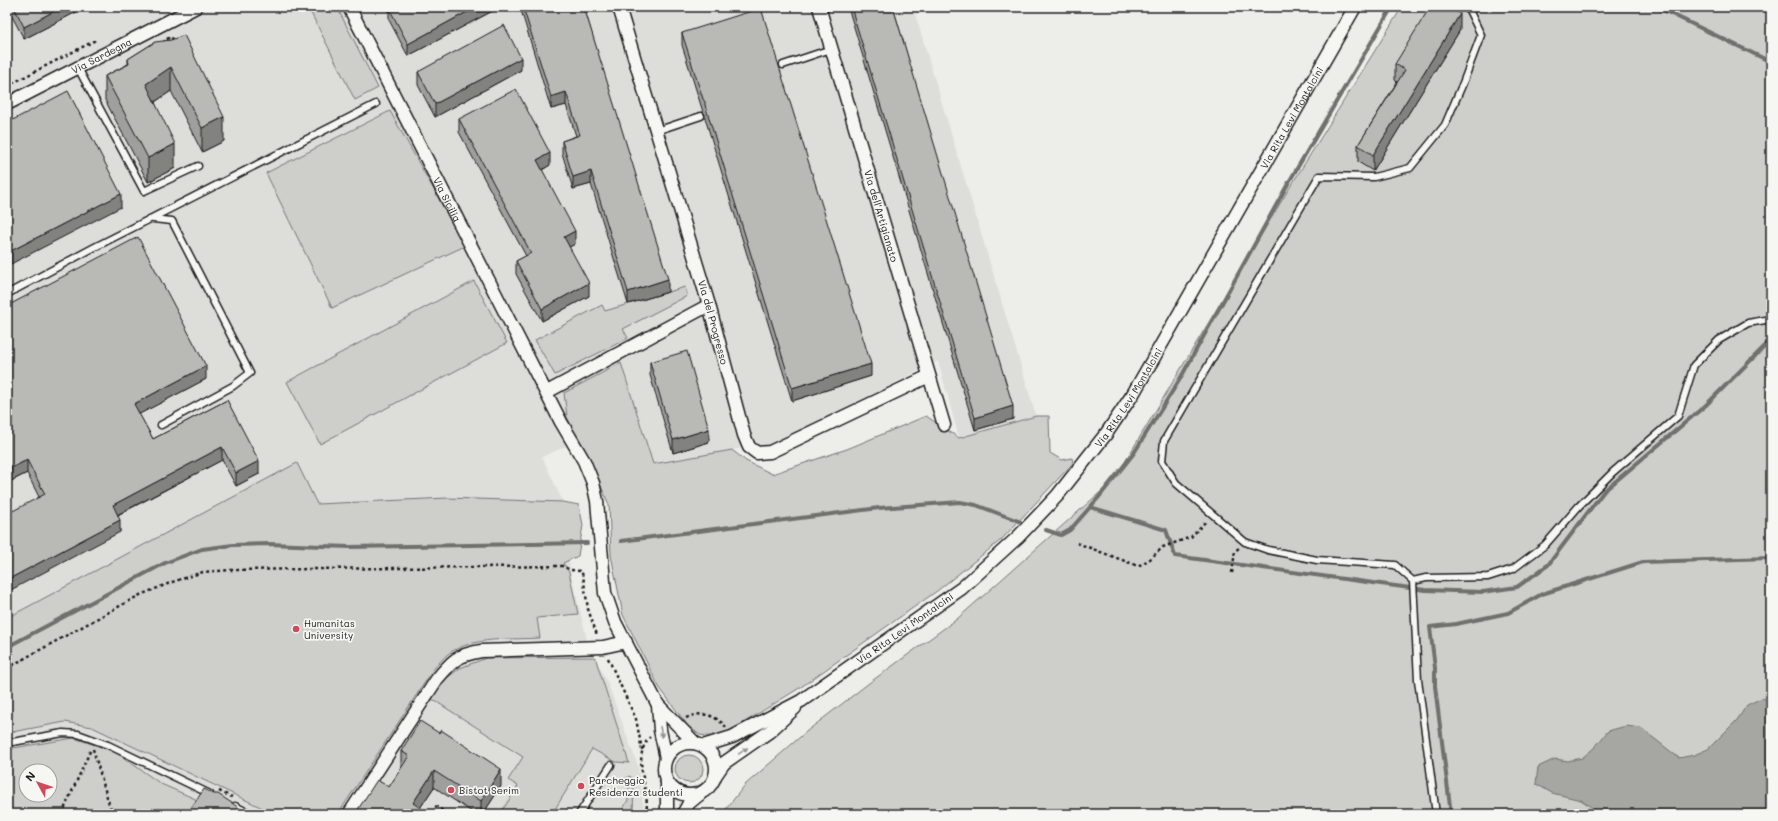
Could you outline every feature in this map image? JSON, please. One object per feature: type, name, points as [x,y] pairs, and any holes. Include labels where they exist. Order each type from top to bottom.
[{"type":"street","name":"Via Sardegna","points":[[7,104],[196,7]]},
{"type":"street","name":"Via Sicilia","points":[[349,7],[561,422],[584,461],[593,483],[597,502],[606,592],[615,622],[658,705]]},
{"type":"street","name":"Via del Progresso","points":[[619,7],[709,305],[744,435],[750,447],[757,453],[770,452],[929,376]]},
{"type":"street","name":"Via dell'Artigianato","points":[[819,7],[944,425]]},
{"type":"street","name":"Via Rita Levi Montalcini","points":[[666,758],[671,751],[678,746],[686,743],[699,745],[732,737],[801,701],[962,588],[1018,537],[1062,490],[1106,434],[1133,394],[1355,7]]},
{"type":"street","points":[[547,392],[709,305]]},
{"type":"street","points":[[348,814],[414,722],[437,679],[450,663],[465,654],[482,651],[603,647],[626,642]]},
{"type":"street","name":"Via Rita Levi Montalcini","points":[[683,814],[689,803],[711,784],[724,763],[750,746],[780,723],[801,701]]},
{"type":"street","points":[[658,705],[699,745],[710,752],[714,759],[716,768],[715,776]]},
{"type":"street","points":[[658,705],[660,730],[666,758],[664,775],[667,783],[667,814]]},
{"type":"street","points":[[667,783],[673,789],[684,794],[697,794],[705,790]]},
{"type":"lane","points":[[1436,814],[1418,680],[1413,581],[1395,565],[1317,560],[1268,550],[1245,542],[1211,515],[1176,483],[1162,461],[1164,441],[1319,176],[1374,177],[1410,168],[1445,125],[1481,35],[1469,10],[1464,7]]},
{"type":"lane","points":[[783,65],[831,49]]},
{"type":"lane","points":[[78,68],[144,191],[198,166]]},
{"type":"lane","points":[[7,294],[93,248],[153,219],[376,104]]},
{"type":"lane","points":[[656,132],[701,116]]},
{"type":"lane","points":[[153,219],[172,221],[250,373],[233,386],[161,425]]},
{"type":"lane","points":[[1413,581],[1426,578],[1488,577],[1513,569],[1545,545],[1579,506],[1613,472],[1678,416],[1694,365],[1719,340],[1748,323],[1771,319]]},
{"type":"lane","points":[[7,743],[63,733],[78,734],[108,746],[217,797]]},
{"type":"lane","points":[[579,814],[611,765]]},
{"type":"lane","points":[[200,797],[204,791]]},
{"type":"lane","points":[[231,804],[251,814]]},
{"type":"path","points":[[166,46],[164,40],[172,37],[175,47]]},
{"type":"path","points":[[1077,543],[1138,566],[1150,559],[1163,547],[1191,537],[1211,515]]},
{"type":"path","points":[[1232,573],[1234,558]]},
{"type":"path","points":[[7,668],[140,596],[175,581],[203,572],[230,570],[562,566],[570,570],[581,571],[588,609],[596,634],[636,719],[642,751]]},
{"type":"path","points":[[62,814],[92,746],[112,814]]},
{"type":"path","points":[[435,806],[448,814]]},
{"type":"shaded area","points":[[7,7],[913,7],[1036,416],[959,438],[938,361],[769,447],[749,447],[653,464],[621,363],[567,417],[580,440],[542,457],[563,502],[570,570],[587,640],[608,684],[638,766],[644,814],[7,814]]},
{"type":"shaded area","points":[[308,7],[337,7],[378,88],[355,100]]},
{"type":"shaded area","points":[[1402,7],[1771,7],[1771,814],[722,814],[745,785],[807,731],[869,683],[957,619],[1114,480],[1287,192]]},
{"type":"shaded area","points":[[390,111],[465,246],[332,308],[266,173]]},
{"type":"shaded area","points":[[474,281],[507,343],[320,444],[287,382]]},
{"type":"shaded area","points":[[685,287],[687,296],[623,329],[628,338],[555,375],[535,340],[602,305],[605,311]]},
{"type":"shaded area","points":[[621,363],[653,464],[732,450],[746,461],[772,474],[847,449],[926,416],[959,438],[1036,416],[1049,416],[1050,453],[1062,460],[1072,458],[1073,463],[1001,540],[937,591],[801,687],[727,733],[715,737],[700,735],[688,726],[659,687],[623,615],[611,555],[609,505],[593,467],[567,417],[564,393]]},
{"type":"shaded area","name":"Humanitas University","points":[[297,463],[317,504],[448,498],[563,502],[579,505],[583,525],[578,556],[563,563],[569,572],[578,614],[537,618],[540,638],[492,640],[469,644],[458,648],[442,659],[433,670],[338,814],[275,814],[92,727],[65,722],[7,733],[7,618]]},
{"type":"shaded area","points":[[595,657],[629,763],[616,762],[592,749],[552,814],[500,814],[518,786],[508,780],[523,757],[432,699],[443,681],[460,668],[486,658]]},
{"type":"shaded area","points":[[1762,698],[1771,701],[1771,814],[1601,814],[1581,800],[1552,793],[1536,784],[1538,767],[1555,759],[1568,761],[1582,758],[1595,747],[1608,731],[1626,726],[1641,728],[1679,758],[1694,755],[1708,749],[1737,720],[1747,705]]},
{"type":"shaded area","points":[[74,738],[114,751],[161,784],[230,814],[7,814],[7,749]]},
{"type":"shaded area","points":[[689,755],[699,759],[703,769],[699,779],[689,783],[679,779],[675,769],[679,759]]},
{"type":"shaded area","points":[[629,776],[634,779],[633,814],[620,814],[628,800],[629,788],[622,782]]},
{"type":"building","points":[[14,7],[62,7],[24,27]]},
{"type":"building","points":[[476,7],[408,44],[389,8]]},
{"type":"building","points":[[523,7],[584,7],[668,279],[628,292],[591,171],[573,177],[562,141],[580,135],[566,92],[551,97]]},
{"type":"building","points":[[851,7],[893,7],[1013,406],[975,418]]},
{"type":"building","points":[[1430,7],[1449,7],[1460,14],[1373,155],[1358,145],[1405,70],[1395,64]]},
{"type":"building","points":[[761,8],[871,364],[792,388],[705,102],[682,33]]},
{"type":"building","points":[[504,25],[521,58],[435,104],[418,72]]},
{"type":"building","points":[[184,35],[224,117],[202,128],[171,67],[146,84],[175,144],[148,158],[105,76],[129,64],[128,59],[155,42],[171,40]]},
{"type":"building","points":[[516,89],[550,153],[537,160],[575,231],[564,237],[589,283],[542,309],[516,261],[531,253],[459,119]]},
{"type":"building","points":[[68,91],[121,194],[7,253],[7,123]]},
{"type":"building","points":[[138,237],[206,366],[134,404],[153,439],[227,400],[259,461],[236,473],[222,447],[113,505],[120,520],[7,580],[7,514],[45,494],[27,460],[7,470],[7,306]]},
{"type":"building","points":[[687,351],[709,429],[673,440],[650,362]]},
{"type":"building","points":[[420,721],[439,733],[441,730],[501,769],[481,801],[434,771],[413,803],[429,814],[355,814],[377,780],[389,787],[409,756],[401,751]]},
{"type":"building","points":[[204,789],[214,794],[218,794],[241,809],[238,814],[187,814]]},
{"type":"waterway","points":[[1046,530],[1061,535],[1070,530],[1099,497],[1134,453],[1180,379],[1289,182],[1392,7]]},
{"type":"waterway","points":[[1657,7],[1771,62]]},
{"type":"waterway","points":[[1090,507],[1166,530],[1175,556],[1425,590],[1483,592],[1517,587],[1548,565],[1604,491],[1706,405],[1771,340]]},
{"type":"waterway","points":[[621,541],[879,508],[960,502],[976,505],[1021,522]]},
{"type":"waterway","points":[[7,647],[165,563],[202,549],[233,545],[269,544],[349,547],[587,543]]},
{"type":"waterway","points":[[1451,814],[1435,686],[1435,668],[1430,627],[1456,624],[1508,613],[1542,594],[1643,562],[1771,558]]},
{"type":"place","name":"Humanitas University","points":[[296,629]]},
{"type":"place","name":"Parcheggio Residenza studenti","points":[[581,786]]},
{"type":"place","name":"Bistot Serim","points":[[451,790]]}]
